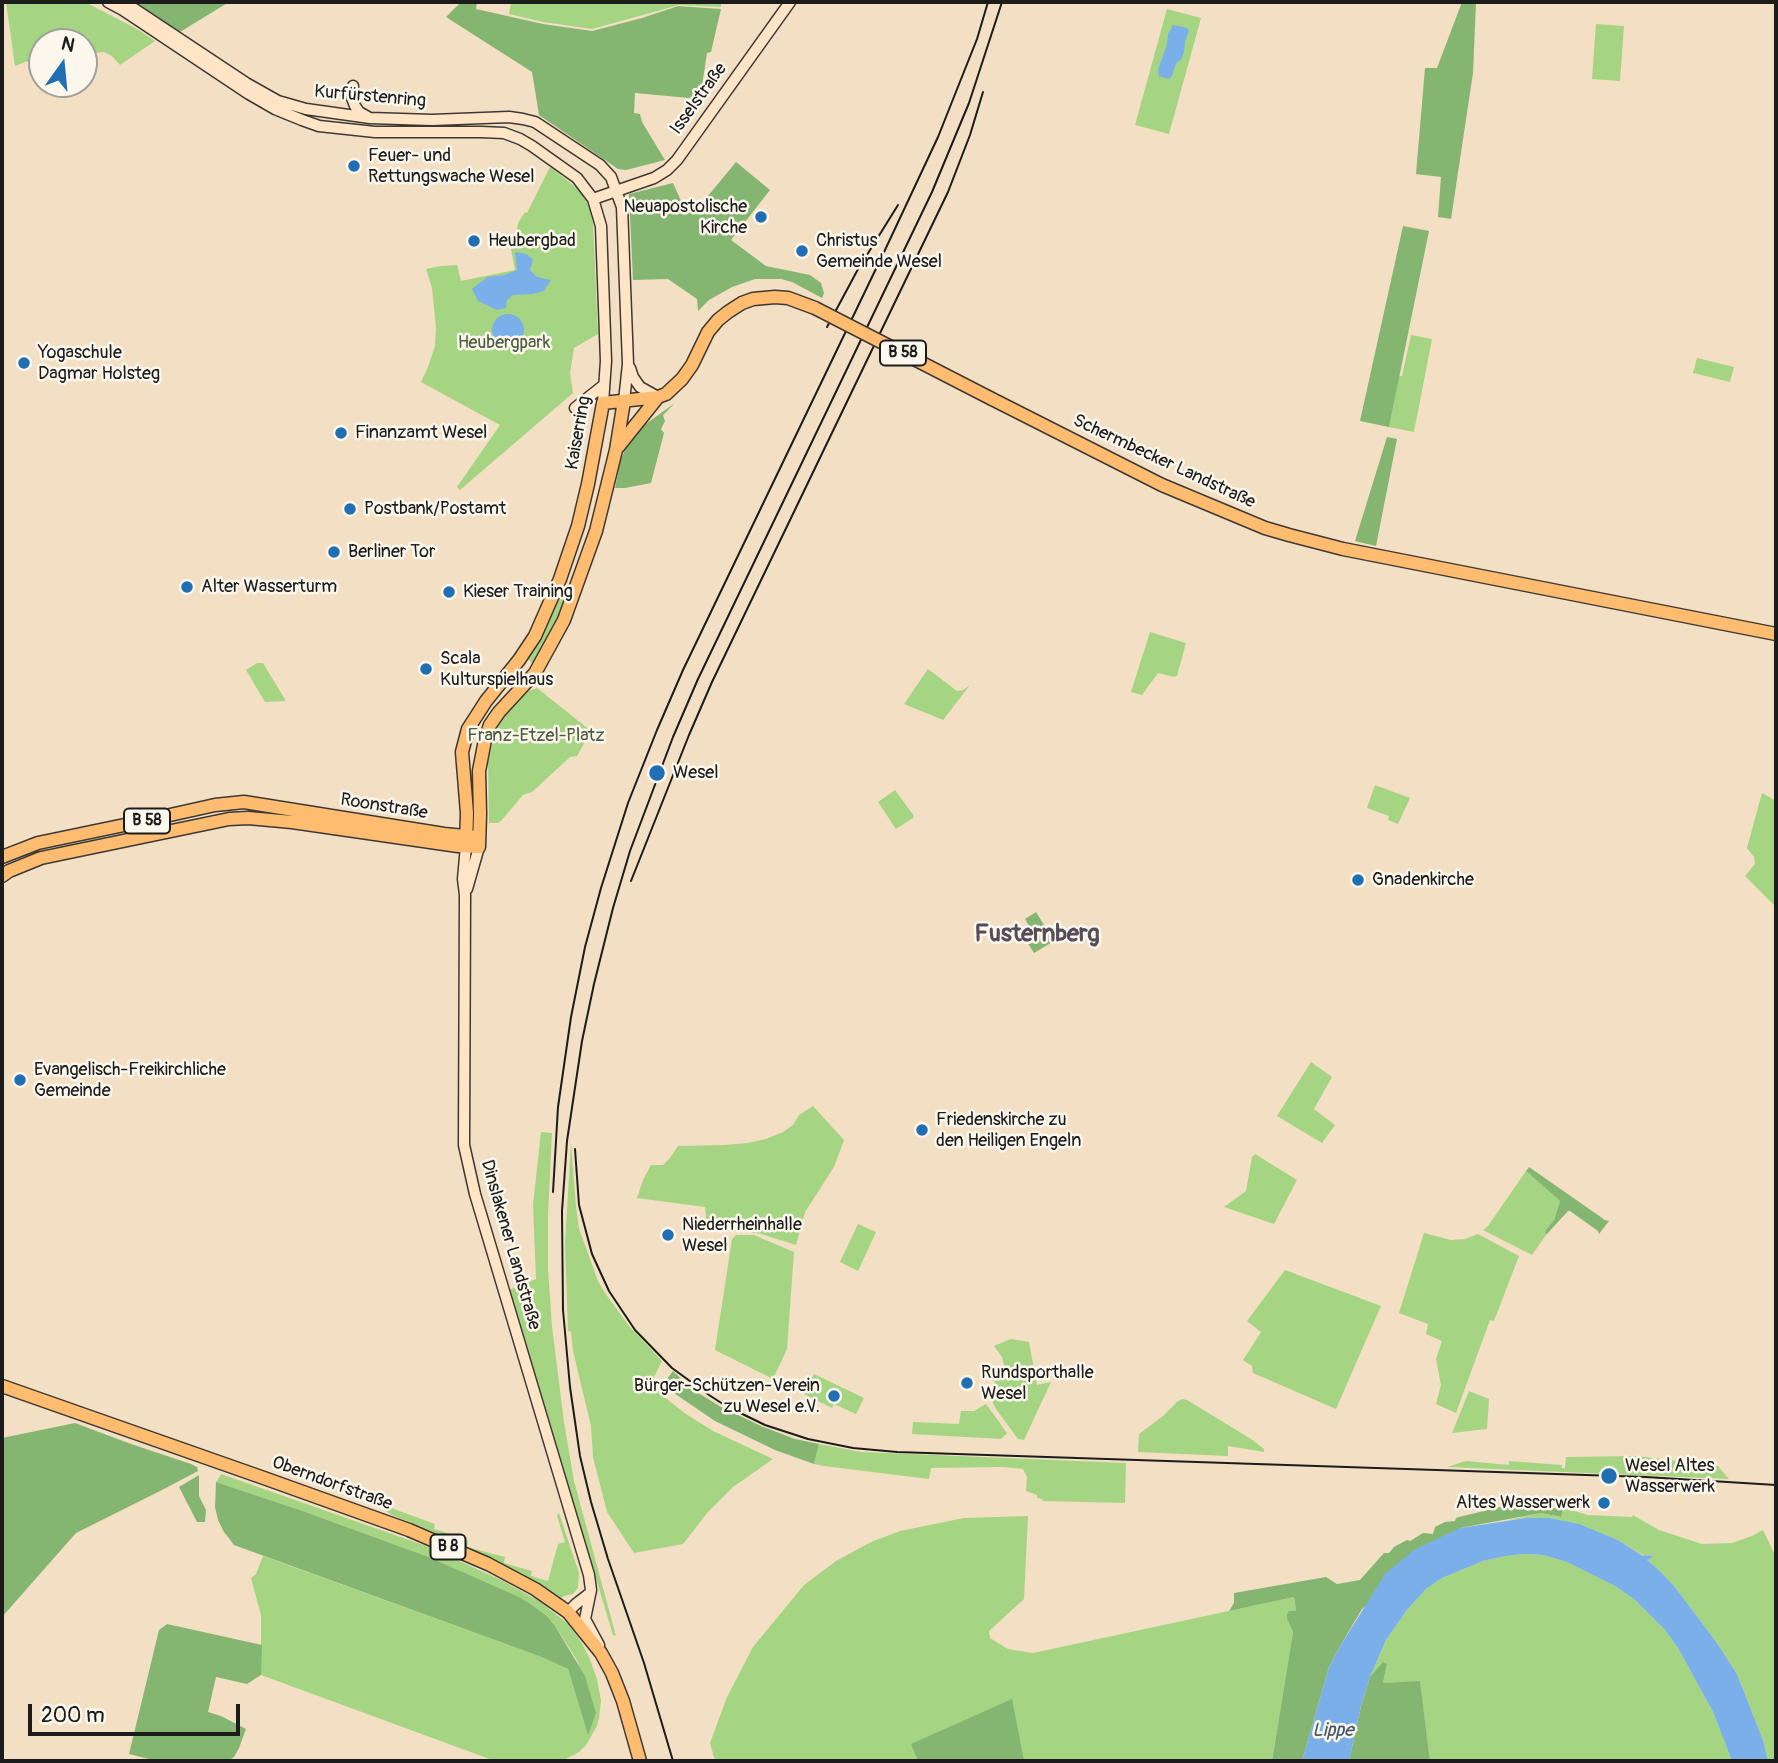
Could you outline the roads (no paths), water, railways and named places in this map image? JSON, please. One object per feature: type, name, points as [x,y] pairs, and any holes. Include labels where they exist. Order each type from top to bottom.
[{"type":"main road","name":"Kurfürstenring","points":[[108,2],[176,40]]},
{"type":"main road","name":"Kurfürstenring","points":[[124,2],[275,109],[319,126],[375,132],[504,134],[520,139],[569,172],[593,199]]},
{"type":"main road","name":"Isselstraße","points":[[593,199],[654,178],[677,160],[790,2]]},
{"type":"main road","name":"Kurfürstenring","points":[[189,49],[278,101],[306,109],[370,118],[432,120],[509,117],[535,122],[600,166],[611,177],[617,190]]},
{"type":"main road","points":[[353,86],[352,99],[355,106],[370,118]]},
{"type":"main road","points":[[319,126],[325,112]]},
{"type":"main road","points":[[504,134],[523,119]]},
{"type":"main road","points":[[617,190],[622,207],[628,364],[624,401]]},
{"type":"main road","name":"Kaiserring","points":[[473,842],[463,752],[468,729],[535,636],[560,579],[578,526],[590,474],[603,403],[606,361],[601,226],[593,199]]},
{"type":"main road","name":"Schermbecker Landstraße","points":[[658,397],[666,394],[682,379],[708,332],[735,307],[753,299],[788,298],[815,308],[1162,485],[1270,530],[1322,545],[1776,634]]},
{"type":"main road","points":[[628,364],[640,387],[658,397]]},
{"type":"main road","points":[[575,408],[604,384]]},
{"type":"main road","points":[[603,403],[658,397]]},
{"type":"main road","name":"B 58","points":[[616,450],[658,397]]},
{"type":"main road","name":"B 58","points":[[473,842],[480,771],[490,725],[535,673],[564,620],[596,531],[616,450],[624,401]]},
{"type":"main road","points":[[519,660],[535,673]]},
{"type":"main road","name":"B 58","points":[[2,857],[38,842],[215,805],[244,802],[272,805],[293,817]]},
{"type":"main road","name":"B 58","points":[[2,876],[41,858],[229,819],[293,817]]},
{"type":"main road","name":"Roonstraße","points":[[293,817],[473,842]]},
{"type":"main road","name":"Dinslakener Landstraße","points":[[473,842],[465,895],[464,1145],[475,1194],[592,1585],[585,1619],[623,1701],[640,1761]]},
{"type":"main road","name":"Oberndorfstraße","points":[[2,1386],[409,1530],[513,1577],[547,1596],[568,1612],[601,1653],[612,1673]]},
{"type":"main road","points":[[568,1612],[589,1594]]},
{"type":"water","points":[[1173,25],[1187,28],[1189,31],[1181,60],[1176,63],[1169,79],[1159,76],[1158,70]]},
{"type":"water","points":[[515,252],[526,254],[533,259],[530,270],[537,277],[551,280],[544,291],[513,295],[507,300],[506,308],[497,310],[478,301],[472,289],[487,277],[517,270]]},
{"type":"water","points":[[508,314],[520,318],[524,330],[520,342],[508,346],[496,342],[492,330],[496,318]]},
{"type":"water","name":"Lippe","points":[[1526,1518],[1550,1518],[1579,1524],[1618,1540],[1643,1556],[1653,1557],[1647,1560],[1675,1587],[1737,1674],[1763,1740],[1768,1761],[1732,1761],[1713,1712],[1678,1648],[1665,1630],[1635,1600],[1615,1586],[1567,1562],[1543,1555],[1524,1554],[1483,1561],[1442,1578],[1426,1589],[1386,1640],[1361,1706],[1349,1761],[1302,1761],[1329,1667],[1385,1574],[1414,1550],[1460,1528]]},
{"type":"railway","points":[[553,1192],[558,1107],[571,1017],[585,947],[628,803],[683,670],[938,137],[977,39],[988,2]]},
{"type":"railway","points":[[673,1761],[591,1502],[580,1456],[570,1387],[563,1310],[562,1211],[567,1141],[582,1041],[613,908],[630,851],[673,737],[698,679],[932,192],[969,103],[1002,2]]},
{"type":"railway","points":[[631,881],[712,682],[948,192],[983,92]]},
{"type":"railway","points":[[827,327],[857,271],[898,205]]},
{"type":"railway","points":[[575,1149],[579,1205],[592,1254],[609,1291],[635,1330],[672,1368],[726,1406],[765,1425],[808,1439],[853,1448],[897,1452],[1646,1477],[1776,1485]]},
{"type":"place","name":"Feuer- und Rettungswache Wesel","points":[[354,166]]},
{"type":"place","name":"Neuapostolische Kirche","points":[[761,217]]},
{"type":"place","name":"Heubergbad","points":[[474,241]]},
{"type":"place","name":"Christus Gemeinde Wesel","points":[[802,251]]},
{"type":"place","name":"Yogaschule Dagmar Holsteg","points":[[24,363]]},
{"type":"place","name":"Finanzamt Wesel","points":[[341,433]]},
{"type":"place","name":"Postbank/Postamt","points":[[350,509]]},
{"type":"place","name":"Berliner Tor","points":[[334,552]]},
{"type":"place","name":"Alter Wasserturm","points":[[187,587]]},
{"type":"place","name":"Kieser Training","points":[[449,592]]},
{"type":"place","name":"Scala Kulturspielhaus","points":[[426,669]]},
{"type":"place","name":"Wesel","points":[[657,773]]},
{"type":"place","name":"Gnadenkirche","points":[[1358,880]]},
{"type":"place","name":"Evangelisch-Freikirchliche Gemeinde","points":[[20,1080]]},
{"type":"place","name":"Friedenskirche zu den Heiligen Engeln","points":[[922,1130]]},
{"type":"place","name":"Niederrheinhalle Wesel","points":[[668,1235]]},
{"type":"place","name":"Rundsporthalle Wesel","points":[[967,1383]]},
{"type":"place","name":"Bürger-Schützen-Verein zu Wesel e.V.","points":[[834,1396]]},
{"type":"place","name":"Wesel Altes Wasserwerk","points":[[1609,1476]]},
{"type":"place","name":"Altes Wasserwerk","points":[[1604,1503]]},
{"type":"district","name":"Fusternberg","points":[[1037,935]]},
{"type":"park label","name":"Heubergpark","points":[[504,343]]},
{"type":"park label","name":"Franz-Etzel-Platz","points":[[536,736]]}]
